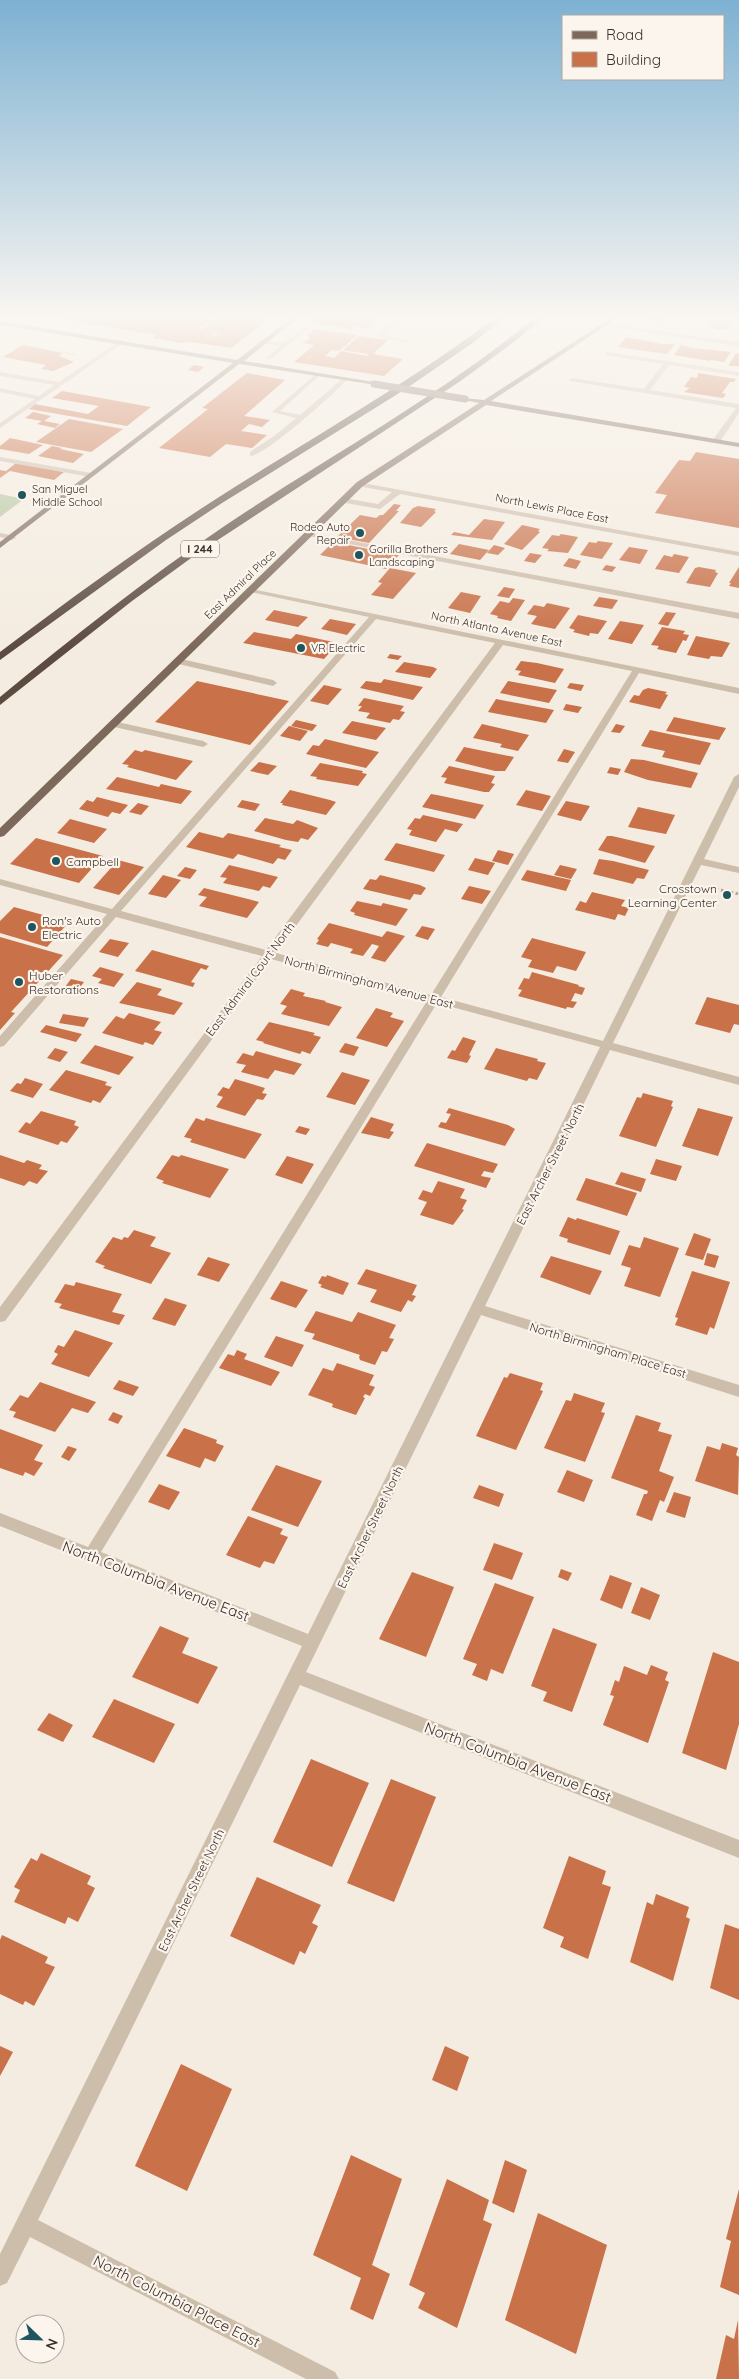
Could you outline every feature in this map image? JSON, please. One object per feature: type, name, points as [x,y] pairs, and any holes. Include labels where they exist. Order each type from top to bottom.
[{"type":"highway","name":"I 244","points":[[0,657],[178,529],[341,425]]},
{"type":"highway","name":"I 244","points":[[0,702],[99,622],[184,560],[260,506],[386,425]]},
{"type":"main road","points":[[0,546],[157,425]]},
{"type":"main road","name":"East Admiral Place","points":[[0,834],[360,484],[450,425]]},
{"type":"main road","points":[[621,425],[739,444]]},
{"type":"street","points":[[253,454],[291,425]]},
{"type":"street","points":[[716,441],[727,425]]},
{"type":"street","points":[[0,460],[91,475]]},
{"type":"street","name":"North Lewis Place East","points":[[360,484],[739,554]]},
{"type":"street","points":[[343,500],[380,507],[398,491]]},
{"type":"street","points":[[308,534],[739,616]]},
{"type":"street","points":[[0,535],[12,538]]},
{"type":"street","name":"North Atlanta Avenue East","points":[[250,590],[739,691]]},
{"type":"street","points":[[0,1043],[374,616]]},
{"type":"street","name":"East Admiral Court North","points":[[0,1317],[501,642]]},
{"type":"street","points":[[178,661],[273,683]]},
{"type":"street","points":[[91,1556],[432,999],[637,670]]},
{"type":"street","points":[[113,724],[203,744]]},
{"type":"street","name":"East Archer Street North","points":[[0,2276],[608,1047],[739,777]]},
{"type":"street","points":[[698,861],[739,870]]},
{"type":"street","name":"North Birmingham Avenue East","points":[[0,882],[739,1081]]},
{"type":"street","name":"North Birmingham Place East","points":[[477,1309],[739,1391]]},
{"type":"street","name":"North Columbia Avenue East","points":[[0,1519],[313,1643]]},
{"type":"street","name":"North Columbia Avenue East","points":[[297,1676],[739,1849]]},
{"type":"street","name":"North Columbia Place East","points":[[26,2224],[328,2379]]},
{"type":"path","points":[[716,889],[739,894]]},
{"type":"green space","points":[[0,494],[24,499],[0,517]]},
{"type":"building","points":[[42,425],[59,425],[55,428]]},
{"type":"building","points":[[60,425],[102,425],[123,429],[91,452],[36,442]]},
{"type":"building","points":[[188,425],[248,425],[241,431],[267,435],[252,448],[226,444],[210,457],[159,448]]},
{"type":"building","points":[[10,438],[43,445],[29,454],[0,449],[0,446]]},
{"type":"building","points":[[52,446],[84,454],[73,463],[38,456]]},
{"type":"building","points":[[696,452],[739,459],[739,528],[655,513],[667,495],[655,493],[679,460],[690,461]]},
{"type":"building","points":[[16,463],[64,472],[54,480],[10,471],[0,478],[0,470],[6,471]]},
{"type":"building","points":[[394,504],[401,505],[396,511],[399,511],[369,543],[337,537],[360,515],[376,518],[383,515]]},
{"type":"building","points":[[418,506],[436,509],[434,511],[436,512],[421,527],[400,523],[413,508]]},
{"type":"building","points":[[484,519],[505,522],[492,540],[451,535],[454,532],[469,535]]},
{"type":"building","points":[[522,525],[540,529],[538,531],[540,532],[522,550],[504,544]]},
{"type":"building","points":[[561,534],[578,537],[568,553],[547,551],[549,549],[542,548],[552,535],[559,536]]},
{"type":"building","points":[[598,541],[613,543],[602,559],[580,555],[589,542],[596,543]]},
{"type":"building","name":"Gorilla Brothers Landscaping","points":[[333,542],[399,555],[386,569],[320,555]]},
{"type":"building","points":[[459,544],[489,550],[480,560],[450,554]]},
{"type":"building","points":[[494,545],[505,548],[498,555],[487,553]]},
{"type":"building","points":[[629,547],[648,550],[640,564],[619,560]]},
{"type":"building","points":[[530,553],[542,555],[535,563],[524,561]]},
{"type":"building","points":[[674,554],[689,557],[679,573],[655,569],[664,555],[672,557]]},
{"type":"building","points":[[420,558],[436,561],[430,568],[414,565]]},
{"type":"building","points":[[569,558],[581,561],[576,569],[563,566]]},
{"type":"building","points":[[606,565],[616,567],[612,572],[602,570]]},
{"type":"building","points":[[739,567],[739,588],[729,586],[731,583],[729,583]]},
{"type":"building","points":[[390,568],[416,573],[393,599],[371,595],[382,583],[378,582]]},
{"type":"building","points":[[695,568],[716,570],[715,572],[718,573],[710,587],[686,583]]},
{"type":"building","points":[[504,587],[515,589],[509,598],[497,596]]},
{"type":"building","points":[[461,592],[481,596],[470,613],[448,608]]},
{"type":"building","points":[[599,597],[618,600],[612,609],[593,606]]},
{"type":"building","points":[[513,598],[525,600],[511,621],[497,618],[498,616],[490,614],[500,601],[509,603]]},
{"type":"building","points":[[547,603],[570,608],[555,629],[531,624],[537,616],[527,614],[534,605],[544,607]]},
{"type":"building","points":[[274,610],[308,617],[298,627],[265,620]]},
{"type":"building","points":[[666,612],[676,613],[668,626],[658,624]]},
{"type":"building","points":[[578,615],[607,621],[598,634],[590,633],[589,636],[573,632],[575,630],[569,628]]},
{"type":"building","points":[[330,619],[356,624],[347,635],[321,629]]},
{"type":"building","points":[[620,621],[644,625],[632,644],[608,639]]},
{"type":"building","points":[[662,627],[685,631],[683,634],[689,635],[686,641],[683,640],[676,653],[657,649],[659,646],[651,645]]},
{"type":"building","name":"VR Electric","points":[[254,632],[291,639],[296,634],[338,643],[324,659],[243,643]]},
{"type":"building","points":[[696,636],[730,643],[722,657],[711,656],[709,659],[687,655]]},
{"type":"building","points":[[390,654],[402,656],[398,660],[387,658]]},
{"type":"building","points":[[521,661],[564,669],[555,683],[518,675],[521,671],[515,670]]},
{"type":"building","points":[[404,662],[437,669],[430,678],[395,672]]},
{"type":"building","points":[[384,679],[423,687],[413,700],[360,688],[366,681],[381,683]]},
{"type":"building","points":[[197,681],[289,701],[250,745],[155,722]]},
{"type":"building","points":[[508,681],[557,690],[549,703],[500,693]]},
{"type":"building","points":[[570,683],[584,685],[581,691],[567,688]]},
{"type":"building","points":[[324,685],[342,689],[328,705],[310,701]]},
{"type":"building","points":[[648,688],[667,692],[665,694],[668,695],[660,709],[629,702],[634,695],[639,696],[643,690]]},
{"type":"building","points":[[364,698],[404,706],[400,711],[405,712],[399,720],[393,719],[390,723],[366,718],[370,713],[358,711],[362,706],[358,706]]},
{"type":"building","points":[[496,699],[554,710],[546,723],[488,712]]},
{"type":"building","points":[[566,704],[582,707],[578,713],[563,710]]},
{"type":"building","points":[[674,717],[726,728],[719,740],[666,731]]},
{"type":"building","points":[[296,720],[317,725],[312,731],[291,726]]},
{"type":"building","points":[[352,721],[386,728],[376,740],[342,733]]},
{"type":"building","points":[[482,724],[529,735],[518,751],[500,747],[502,744],[473,738]]},
{"type":"building","points":[[616,724],[625,726],[620,733],[611,732]]},
{"type":"building","points":[[289,726],[308,731],[300,741],[280,736]]},
{"type":"building","points":[[650,730],[711,743],[700,765],[662,757],[665,751],[641,746]]},
{"type":"building","points":[[325,739],[379,752],[366,768],[306,754],[313,745],[319,746]]},
{"type":"building","points":[[464,747],[514,757],[505,771],[495,771],[455,761]]},
{"type":"building","points":[[564,749],[575,752],[568,763],[557,761]]},
{"type":"building","points":[[135,750],[142,752],[145,750],[193,761],[176,780],[122,764]]},
{"type":"building","points":[[631,759],[644,760],[698,773],[691,788],[648,780],[624,772]]},
{"type":"building","points":[[259,762],[277,766],[268,775],[250,771]]},
{"type":"building","points":[[320,763],[363,771],[362,773],[367,774],[358,786],[316,779],[317,777],[310,776]]},
{"type":"building","points":[[449,766],[495,776],[491,783],[495,784],[489,792],[484,792],[444,783],[447,778],[441,777]]},
{"type":"building","points":[[610,767],[621,769],[618,775],[607,773]]},
{"type":"building","points":[[117,777],[159,787],[161,784],[192,791],[181,804],[106,789]]},
{"type":"building","points":[[290,790],[336,802],[326,815],[282,805],[283,803],[280,803]]},
{"type":"building","points":[[526,790],[551,796],[542,811],[516,805]]},
{"type":"building","points":[[431,794],[484,805],[475,819],[422,807]]},
{"type":"building","points":[[97,797],[128,805],[120,814],[112,812],[108,817],[79,809],[87,800],[93,802]]},
{"type":"building","points":[[242,800],[260,804],[255,811],[237,807]]},
{"type":"building","points":[[566,801],[590,806],[581,821],[557,815]]},
{"type":"building","points":[[138,803],[149,806],[141,815],[129,812]]},
{"type":"building","points":[[638,807],[675,815],[666,834],[628,827]]},
{"type":"building","points":[[423,815],[463,824],[457,832],[445,829],[436,842],[409,835],[412,830],[407,829],[415,818],[420,819]]},
{"type":"building","points":[[265,818],[293,824],[297,820],[318,828],[308,840],[301,838],[298,842],[286,840],[254,831]]},
{"type":"building","points":[[70,819],[107,829],[94,843],[57,833]]},
{"type":"building","points":[[199,832],[223,838],[228,833],[281,845],[279,847],[292,850],[285,860],[278,858],[273,864],[238,854],[233,859],[186,847]]},
{"type":"building","points":[[607,836],[655,846],[645,863],[598,850]]},
{"type":"building","name":"Campbell","points":[[36,838],[103,856],[79,883],[10,864]]},
{"type":"building","points":[[396,843],[445,855],[434,872],[384,860]]},
{"type":"building","points":[[498,850],[514,854],[508,865],[492,861]]},
{"type":"building","points":[[475,858],[495,863],[488,875],[468,870]]},
{"type":"building","points":[[599,859],[649,870],[644,879],[637,878],[633,884],[593,874]]},
{"type":"building","points":[[118,860],[144,867],[119,895],[93,888]]},
{"type":"building","points":[[229,865],[278,877],[270,888],[263,886],[259,891],[223,883],[227,878],[220,877]]},
{"type":"building","points":[[560,865],[577,869],[571,879],[554,875]]},
{"type":"building","points":[[185,867],[197,870],[190,879],[177,876]]},
{"type":"building","points":[[527,870],[571,880],[566,891],[521,880]]},
{"type":"building","points":[[163,875],[181,880],[166,898],[148,894]]},
{"type":"building","points":[[380,875],[426,888],[421,895],[414,894],[410,900],[363,889],[370,879],[376,880]]},
{"type":"building","points":[[469,886],[491,891],[482,904],[461,899]]},
{"type":"building","points":[[204,888],[259,902],[247,918],[199,906],[207,897],[198,895]]},
{"type":"building","points":[[592,892],[625,900],[621,906],[629,908],[625,916],[618,914],[615,920],[575,910],[580,901],[586,903]]},
{"type":"building","points":[[357,901],[381,906],[383,903],[408,909],[396,926],[354,915],[355,913],[350,911]]},
{"type":"building","name":"Ron's Auto Electric","points":[[14,907],[69,922],[47,947],[0,933],[0,921]]},
{"type":"building","points":[[329,923],[382,937],[387,931],[405,936],[385,962],[371,958],[379,946],[372,944],[363,956],[350,953],[353,949],[331,943],[328,947],[316,944],[319,940],[317,939]]},
{"type":"building","points":[[422,926],[435,929],[428,940],[415,936]]},
{"type":"building","name":"Huber Restorations","points":[[0,937],[63,955],[11,1012],[15,1013],[0,1030]]},
{"type":"building","points":[[532,938],[586,952],[576,971],[557,966],[553,973],[528,967],[532,960],[521,957]]},
{"type":"building","points":[[110,939],[129,943],[118,957],[99,952]]},
{"type":"building","points":[[152,950],[209,966],[206,970],[201,968],[191,982],[195,983],[193,987],[135,971]]},
{"type":"building","points":[[100,967],[124,974],[114,987],[98,983],[102,979],[92,976]]},
{"type":"building","points":[[532,972],[585,988],[582,995],[575,993],[571,1001],[577,1002],[573,1008],[567,1007],[566,1009],[518,996],[522,990],[518,989],[524,978],[529,979]]},
{"type":"building","points":[[71,979],[84,982],[78,990],[65,987]]},
{"type":"building","points":[[137,982],[162,989],[157,995],[183,1003],[174,1015],[119,1003]]},
{"type":"building","points":[[291,989],[305,993],[303,996],[342,1007],[329,1026],[281,1014],[287,1006],[280,1004]]},
{"type":"building","points":[[707,997],[739,1005],[739,1025],[734,1024],[730,1033],[695,1024]]},
{"type":"building","points":[[376,1008],[393,1013],[390,1017],[404,1021],[387,1047],[356,1038]]},
{"type":"building","points":[[129,1013],[161,1022],[154,1030],[162,1032],[153,1045],[145,1042],[143,1045],[102,1033],[116,1016],[124,1019]]},
{"type":"building","points":[[63,1014],[89,1018],[84,1027],[59,1023]]},
{"type":"building","points":[[269,1022],[315,1033],[313,1035],[321,1037],[310,1054],[302,1051],[300,1054],[256,1040]]},
{"type":"building","points":[[46,1025],[82,1034],[76,1042],[40,1032]]},
{"type":"building","points":[[463,1037],[476,1041],[467,1063],[447,1058],[452,1050],[455,1051]]},
{"type":"building","points":[[345,1043],[359,1047],[354,1056],[339,1052]]},
{"type":"building","points":[[95,1045],[134,1057],[119,1075],[80,1063]]},
{"type":"building","points":[[55,1048],[68,1052],[60,1062],[47,1058]]},
{"type":"building","points":[[496,1048],[538,1059],[537,1061],[546,1063],[537,1080],[529,1078],[527,1081],[484,1069]]},
{"type":"building","points":[[256,1051],[302,1064],[294,1075],[275,1070],[268,1079],[241,1072],[246,1065],[236,1063],[243,1053],[253,1056]]},
{"type":"building","points":[[66,1070],[107,1082],[105,1085],[112,1087],[100,1103],[93,1100],[91,1103],[49,1090]]},
{"type":"building","points":[[342,1072],[370,1080],[355,1105],[326,1097]]},
{"type":"building","points":[[25,1078],[43,1084],[33,1098],[10,1091],[17,1083],[21,1084]]},
{"type":"building","points":[[235,1079],[265,1088],[262,1093],[267,1094],[263,1100],[257,1099],[245,1116],[216,1107],[223,1097],[217,1095],[223,1087],[229,1089]]},
{"type":"building","points":[[643,1093],[673,1101],[671,1106],[673,1107],[656,1147],[619,1136],[637,1097],[641,1098]]},
{"type":"building","points":[[449,1108],[508,1125],[515,1129],[505,1146],[438,1127],[441,1122],[446,1123],[451,1114],[446,1113]]},
{"type":"building","points":[[698,1108],[733,1117],[718,1156],[682,1146]]},
{"type":"building","points":[[41,1111],[76,1121],[74,1125],[79,1127],[67,1143],[61,1141],[58,1145],[18,1132],[26,1122],[30,1124]]},
{"type":"building","points":[[371,1117],[394,1124],[390,1131],[394,1132],[389,1139],[361,1133]]},
{"type":"building","points":[[196,1118],[204,1121],[206,1118],[262,1134],[245,1159],[190,1142],[192,1139],[184,1137]]},
{"type":"building","points":[[299,1126],[310,1129],[306,1135],[295,1132]]},
{"type":"building","points":[[427,1143],[498,1164],[493,1173],[484,1171],[481,1176],[491,1178],[486,1188],[414,1166]]},
{"type":"building","points":[[0,1155],[24,1163],[27,1160],[42,1165],[39,1169],[48,1171],[37,1184],[29,1181],[24,1186],[0,1178]]},
{"type":"building","points":[[172,1155],[179,1157],[181,1155],[229,1169],[210,1198],[162,1183],[164,1181],[156,1178]]},
{"type":"building","points":[[287,1156],[314,1164],[302,1184],[275,1175]]},
{"type":"building","points":[[656,1159],[682,1166],[676,1181],[650,1174]]},
{"type":"building","points":[[621,1172],[646,1179],[641,1192],[615,1184]]},
{"type":"building","points":[[586,1178],[637,1193],[627,1216],[576,1200]]},
{"type":"building","points":[[438,1181],[465,1189],[460,1198],[467,1200],[462,1209],[464,1210],[453,1225],[420,1215],[427,1202],[418,1199],[423,1190],[432,1193]]},
{"type":"building","points":[[568,1217],[620,1231],[610,1255],[567,1242],[568,1239],[559,1236]]},
{"type":"building","points":[[134,1230],[156,1237],[150,1246],[171,1253],[151,1284],[103,1268],[105,1266],[95,1262],[113,1237],[122,1240],[124,1237],[128,1238]]},
{"type":"building","points":[[694,1233],[711,1239],[703,1260],[685,1255]]},
{"type":"building","points":[[644,1237],[679,1248],[660,1297],[624,1286],[631,1268],[621,1265],[629,1245],[640,1248]]},
{"type":"building","points":[[707,1253],[719,1256],[715,1268],[704,1265]]},
{"type":"building","points":[[551,1256],[602,1271],[590,1295],[540,1277]]},
{"type":"building","points":[[208,1257],[230,1264],[219,1282],[197,1275]]},
{"type":"building","points":[[366,1269],[417,1285],[412,1295],[416,1296],[412,1302],[408,1300],[401,1312],[370,1302],[377,1290],[357,1284]]},
{"type":"building","points":[[692,1271],[730,1282],[714,1329],[710,1327],[707,1335],[675,1325],[678,1318],[675,1317]]},
{"type":"building","points":[[327,1275],[349,1283],[343,1295],[320,1287],[322,1285],[318,1283],[322,1276],[326,1277]]},
{"type":"building","points":[[281,1281],[308,1290],[296,1308],[270,1299]]},
{"type":"building","points":[[76,1282],[122,1294],[112,1312],[125,1315],[119,1325],[59,1308],[62,1304],[54,1302],[65,1284],[74,1286]]},
{"type":"building","points":[[165,1298],[187,1305],[175,1326],[152,1319]]},
{"type":"building","points":[[316,1311],[352,1322],[358,1312],[396,1325],[389,1338],[394,1339],[387,1352],[382,1351],[375,1365],[360,1360],[360,1355],[312,1339],[315,1334],[304,1331]]},
{"type":"building","points":[[75,1330],[113,1343],[89,1377],[51,1364],[58,1354],[54,1352],[58,1345],[64,1347]]},
{"type":"building","points":[[276,1336],[304,1345],[292,1367],[264,1357]]},
{"type":"building","points":[[237,1350],[247,1354],[244,1359],[280,1372],[271,1386],[219,1368],[228,1354],[234,1356]]},
{"type":"building","points":[[337,1363],[374,1375],[369,1385],[375,1387],[370,1396],[365,1394],[363,1397],[365,1398],[356,1415],[332,1407],[333,1404],[308,1395],[323,1368],[333,1371]]},
{"type":"building","points":[[510,1373],[543,1383],[540,1390],[543,1391],[516,1450],[476,1436],[504,1377],[507,1378]]},
{"type":"building","points":[[119,1380],[139,1387],[133,1396],[113,1389]]},
{"type":"building","points":[[40,1382],[96,1402],[88,1413],[72,1408],[55,1432],[13,1417],[16,1412],[9,1410],[20,1395],[28,1398]]},
{"type":"building","points":[[574,1393],[605,1403],[601,1412],[605,1413],[585,1462],[544,1448],[566,1400],[571,1401]]},
{"type":"building","points":[[113,1412],[123,1416],[118,1424],[108,1420]]},
{"type":"building","points":[[636,1415],[661,1423],[658,1431],[672,1435],[659,1471],[674,1477],[664,1502],[660,1500],[652,1521],[636,1515],[644,1494],[647,1494],[648,1491],[611,1478]]},
{"type":"building","points":[[184,1428],[217,1440],[216,1443],[224,1446],[215,1462],[205,1458],[200,1468],[166,1456]]},
{"type":"building","points":[[0,1429],[43,1445],[34,1460],[43,1463],[34,1476],[25,1472],[23,1476],[0,1468]]},
{"type":"building","points":[[722,1443],[738,1448],[736,1455],[739,1457],[738,1495],[695,1481],[707,1446],[720,1450]]},
{"type":"building","points":[[68,1446],[77,1449],[69,1461],[61,1457]]},
{"type":"building","points":[[276,1465],[322,1481],[298,1527],[251,1510]]},
{"type":"building","points":[[567,1470],[593,1480],[584,1502],[557,1492]]},
{"type":"building","points":[[159,1484],[180,1492],[169,1510],[148,1502]]},
{"type":"building","points":[[479,1485],[504,1494],[499,1507],[473,1498]]},
{"type":"building","points":[[674,1492],[691,1497],[685,1518],[666,1512]]},
{"type":"building","points":[[248,1516],[283,1529],[280,1534],[288,1537],[274,1564],[264,1561],[260,1568],[226,1555]]},
{"type":"building","points":[[494,1543],[523,1553],[512,1580],[483,1570]]},
{"type":"building","points":[[561,1569],[572,1573],[568,1581],[558,1577]]},
{"type":"building","points":[[412,1572],[454,1587],[426,1657],[379,1639]]},
{"type":"building","points":[[610,1575],[632,1583],[622,1609],[600,1600]]},
{"type":"building","points":[[495,1583],[534,1597],[503,1674],[491,1669],[487,1681],[472,1675],[477,1664],[463,1659]]},
{"type":"building","points":[[641,1587],[660,1595],[650,1620],[631,1613]]},
{"type":"building","points":[[160,1626],[189,1638],[182,1653],[218,1667],[198,1704],[132,1677]]},
{"type":"building","points":[[553,1628],[597,1644],[572,1712],[543,1701],[547,1692],[531,1686]]},
{"type":"building","points":[[713,1652],[739,1662],[739,1724],[726,1770],[682,1753]]},
{"type":"building","points":[[651,1665],[668,1672],[665,1680],[669,1682],[648,1743],[603,1725],[614,1696],[610,1695],[615,1680],[619,1682],[624,1666],[647,1675]]},
{"type":"building","points":[[114,1699],[175,1724],[154,1763],[92,1737]]},
{"type":"building","points":[[49,1713],[73,1725],[63,1742],[37,1730]]},
{"type":"building","points":[[311,1759],[369,1783],[332,1867],[273,1842]]},
{"type":"building","points":[[391,1779],[436,1797],[394,1902],[347,1883]]},
{"type":"building","points":[[41,1853],[91,1876],[87,1884],[95,1888],[78,1922],[68,1917],[65,1924],[14,1902],[20,1890],[14,1887],[31,1858],[37,1861]]},
{"type":"building","points":[[569,1856],[606,1871],[602,1884],[611,1887],[588,1959],[560,1947],[564,1937],[543,1928]]},
{"type":"building","points":[[257,1877],[321,1905],[312,1923],[318,1926],[305,1954],[300,1951],[294,1965],[230,1936]]},
{"type":"building","points":[[656,1894],[689,1907],[686,1917],[690,1919],[673,1981],[630,1962],[647,1902],[653,1905]]},
{"type":"building","points":[[725,1924],[739,1929],[739,2000],[710,1988]]},
{"type":"building","points":[[2,1935],[48,1957],[45,1963],[55,1967],[34,2006],[25,2001],[23,2005],[0,1994],[0,1940]]},
{"type":"building","points":[[0,2046],[13,2052],[0,2076]]},
{"type":"building","points":[[445,2046],[469,2057],[457,2091],[432,2080]]},
{"type":"building","points":[[181,2064],[232,2089],[187,2191],[135,2166]]},
{"type":"building","points":[[351,2155],[402,2179],[372,2265],[390,2274],[373,2320],[350,2309],[361,2278],[313,2255]]},
{"type":"building","points":[[505,2160],[527,2170],[514,2213],[492,2203]]},
{"type":"building","points":[[447,2179],[489,2200],[483,2220],[492,2224],[457,2328],[418,2308],[425,2293],[409,2285]]},
{"type":"building","points":[[739,2189],[739,2295],[720,2287],[731,2241],[726,2239]]},
{"type":"building","points":[[538,2213],[607,2245],[576,2354],[505,2320]]},
{"type":"building","points":[[738,2320],[739,2379],[716,2379],[726,2335],[734,2339]]},
{"type":"place","name":"San Miguel Middle School","points":[[22,495]]},
{"type":"place","name":"Rodeo Auto Repair","points":[[360,533]]},
{"type":"place","name":"Gorilla Brothers Landscaping","points":[[359,555]]},
{"type":"place","name":"VR Electric","points":[[301,648]]},
{"type":"place","name":"Campbell","points":[[56,861]]},
{"type":"place","name":"Crosstown Learning Center","points":[[727,895]]},
{"type":"place","name":"Ron's Auto Electric","points":[[32,927]]},
{"type":"place","name":"Huber Restorations","points":[[19,982]]}]
